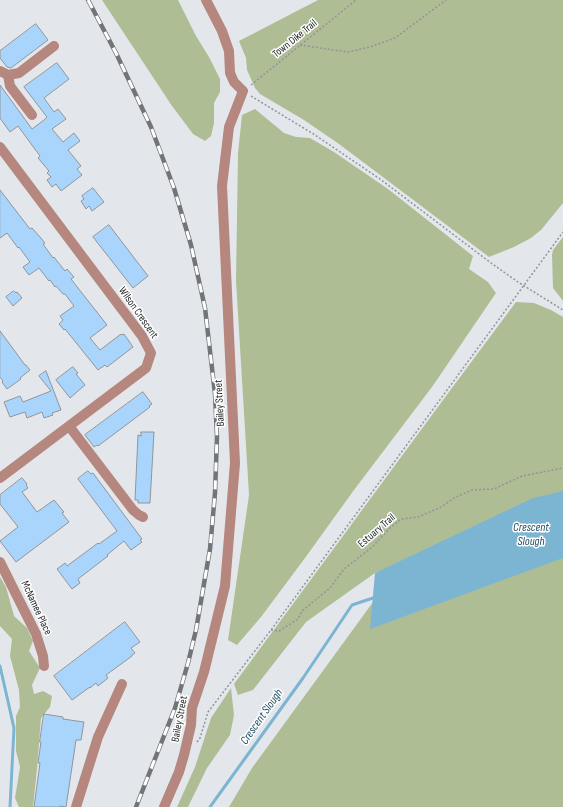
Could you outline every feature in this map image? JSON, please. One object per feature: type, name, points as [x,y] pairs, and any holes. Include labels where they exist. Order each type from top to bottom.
[{"type":"street","points":[[206,0],[222,30],[228,51],[230,73],[234,82],[243,91]]},
{"type":"street","points":[[32,115],[10,86],[4,73],[19,72],[54,46]]},
{"type":"street","name":"Bailey Street","points":[[164,807],[179,772],[186,748],[191,725],[192,708],[204,672],[217,621],[225,578],[235,464],[222,186],[229,127],[243,91]]},
{"type":"street","name":"Wilson Crescent","points":[[0,147],[142,336],[151,353],[146,368],[0,478]]},
{"type":"street","points":[[69,426],[138,515],[144,517]]},
{"type":"street","name":"McNamee Place","points":[[0,562],[36,634],[43,656],[44,666]]},
{"type":"street","points":[[76,807],[98,737],[122,684]]},
{"type":"path","name":"Town Dike Trail","points":[[243,91],[356,0]]},
{"type":"path","points":[[300,45],[348,52],[370,48],[395,38],[446,0]]},
{"type":"path","points":[[243,91],[315,135],[380,179],[491,263],[563,310]]},
{"type":"path","points":[[186,748],[195,746],[200,738],[208,712],[271,630],[563,232]]},
{"type":"path","name":"Estuary Trail","points":[[271,630],[279,631],[298,619],[302,611],[330,588],[344,569],[371,548],[401,519],[418,517],[441,507],[454,498],[472,490],[494,489],[522,476],[563,468]]},
{"type":"green space","points":[[102,0],[178,0],[220,79],[220,92],[214,103],[214,123],[211,136],[205,141],[193,134],[172,106]]},
{"type":"green space","points":[[318,0],[563,0],[563,203],[541,230],[531,238],[514,247],[489,257],[339,144],[304,120],[260,94],[255,88],[247,70],[246,58],[239,41]]},
{"type":"green space","points":[[255,109],[284,133],[296,137],[310,138],[334,152],[388,189],[473,256],[469,269],[488,282],[496,293],[432,387],[261,617],[237,645],[228,640],[249,495],[236,281],[238,153],[242,115]]},
{"type":"green space","points":[[563,237],[563,301],[553,288],[552,255],[553,250]]},
{"type":"green space","points":[[516,302],[534,303],[563,317],[563,807],[229,807],[252,768],[403,561],[375,573],[306,622],[253,690],[238,695],[234,684]]},
{"type":"green space","points":[[0,577],[6,587],[14,616],[27,628],[33,641],[29,651],[40,668],[32,685],[34,694],[43,691],[52,696],[50,707],[41,718],[33,807],[19,807],[15,798],[20,767],[16,751],[16,716],[20,707],[19,690],[10,656],[12,639],[0,626]]},
{"type":"green space","points":[[231,688],[234,715],[230,735],[207,768],[188,807],[177,807],[195,767],[211,718]]},
{"type":"water","name":"Crescent Slough","points":[[563,491],[563,558],[370,629],[375,573],[533,498]]},
{"type":"building","points":[[36,24],[48,40],[11,68],[7,67],[0,58],[0,51]]},
{"type":"building","points":[[57,63],[69,79],[44,98],[54,112],[58,109],[66,119],[52,129],[63,142],[74,133],[80,141],[68,150],[81,166],[77,169],[82,175],[61,191],[56,184],[52,187],[47,180],[51,177],[47,173],[49,171],[38,158],[40,156],[18,126],[10,132],[0,118],[0,85],[32,129],[44,120],[47,117],[24,87]]},
{"type":"building","points":[[93,188],[104,202],[92,211],[89,206],[86,209],[81,201],[84,199],[82,196]]},
{"type":"building","points":[[0,190],[30,229],[32,228],[45,243],[43,244],[53,258],[54,257],[65,271],[67,269],[74,277],[71,279],[107,325],[90,338],[100,350],[121,334],[124,334],[133,347],[107,367],[105,365],[98,370],[65,329],[64,330],[59,324],[63,320],[60,316],[74,306],[65,294],[63,294],[56,286],[55,287],[50,280],[49,281],[39,268],[29,275],[23,267],[30,262],[19,247],[18,248],[7,233],[0,238]]},
{"type":"building","points":[[109,225],[148,276],[133,288],[93,237]]},
{"type":"building","points":[[14,291],[16,293],[17,292],[22,298],[13,306],[6,297]]},
{"type":"building","points":[[0,331],[30,370],[20,378],[21,379],[7,389],[0,377]]},
{"type":"building","points":[[73,367],[78,373],[76,374],[85,385],[70,398],[56,380]]},
{"type":"building","points":[[46,371],[61,410],[44,418],[42,412],[27,418],[25,412],[10,417],[4,402],[20,396],[23,402],[51,391],[39,376]]},
{"type":"building","points":[[143,392],[152,404],[149,406],[150,407],[98,446],[97,445],[94,447],[85,435]]},
{"type":"building","points":[[141,432],[154,432],[150,503],[138,503],[138,500],[135,500],[138,435],[141,436]]},
{"type":"building","points":[[88,471],[91,474],[93,473],[142,539],[140,540],[142,542],[131,550],[124,541],[107,555],[108,556],[78,579],[80,583],[72,589],[57,569],[65,563],[67,566],[117,531],[78,479]]},
{"type":"building","points":[[22,478],[27,484],[26,485],[28,488],[22,492],[37,512],[54,500],[64,512],[62,513],[69,522],[16,562],[0,541],[18,527],[0,504],[0,495]]},
{"type":"building","points":[[125,622],[140,642],[131,648],[135,653],[106,675],[108,678],[98,686],[96,683],[72,700],[54,676]]},
{"type":"building","points":[[44,714],[84,722],[81,740],[76,740],[66,807],[34,807],[40,763],[38,763]]},
{"type":"waterway","name":"Crescent Slough","points":[[210,807],[303,678],[352,605],[376,597]]},
{"type":"waterway","points":[[0,666],[14,728],[10,807]]},
{"type":"railway","points":[[88,0],[116,53],[151,127],[174,188],[191,245],[205,308],[215,394],[217,437],[215,493],[210,549],[196,630],[175,708],[136,807]]}]
